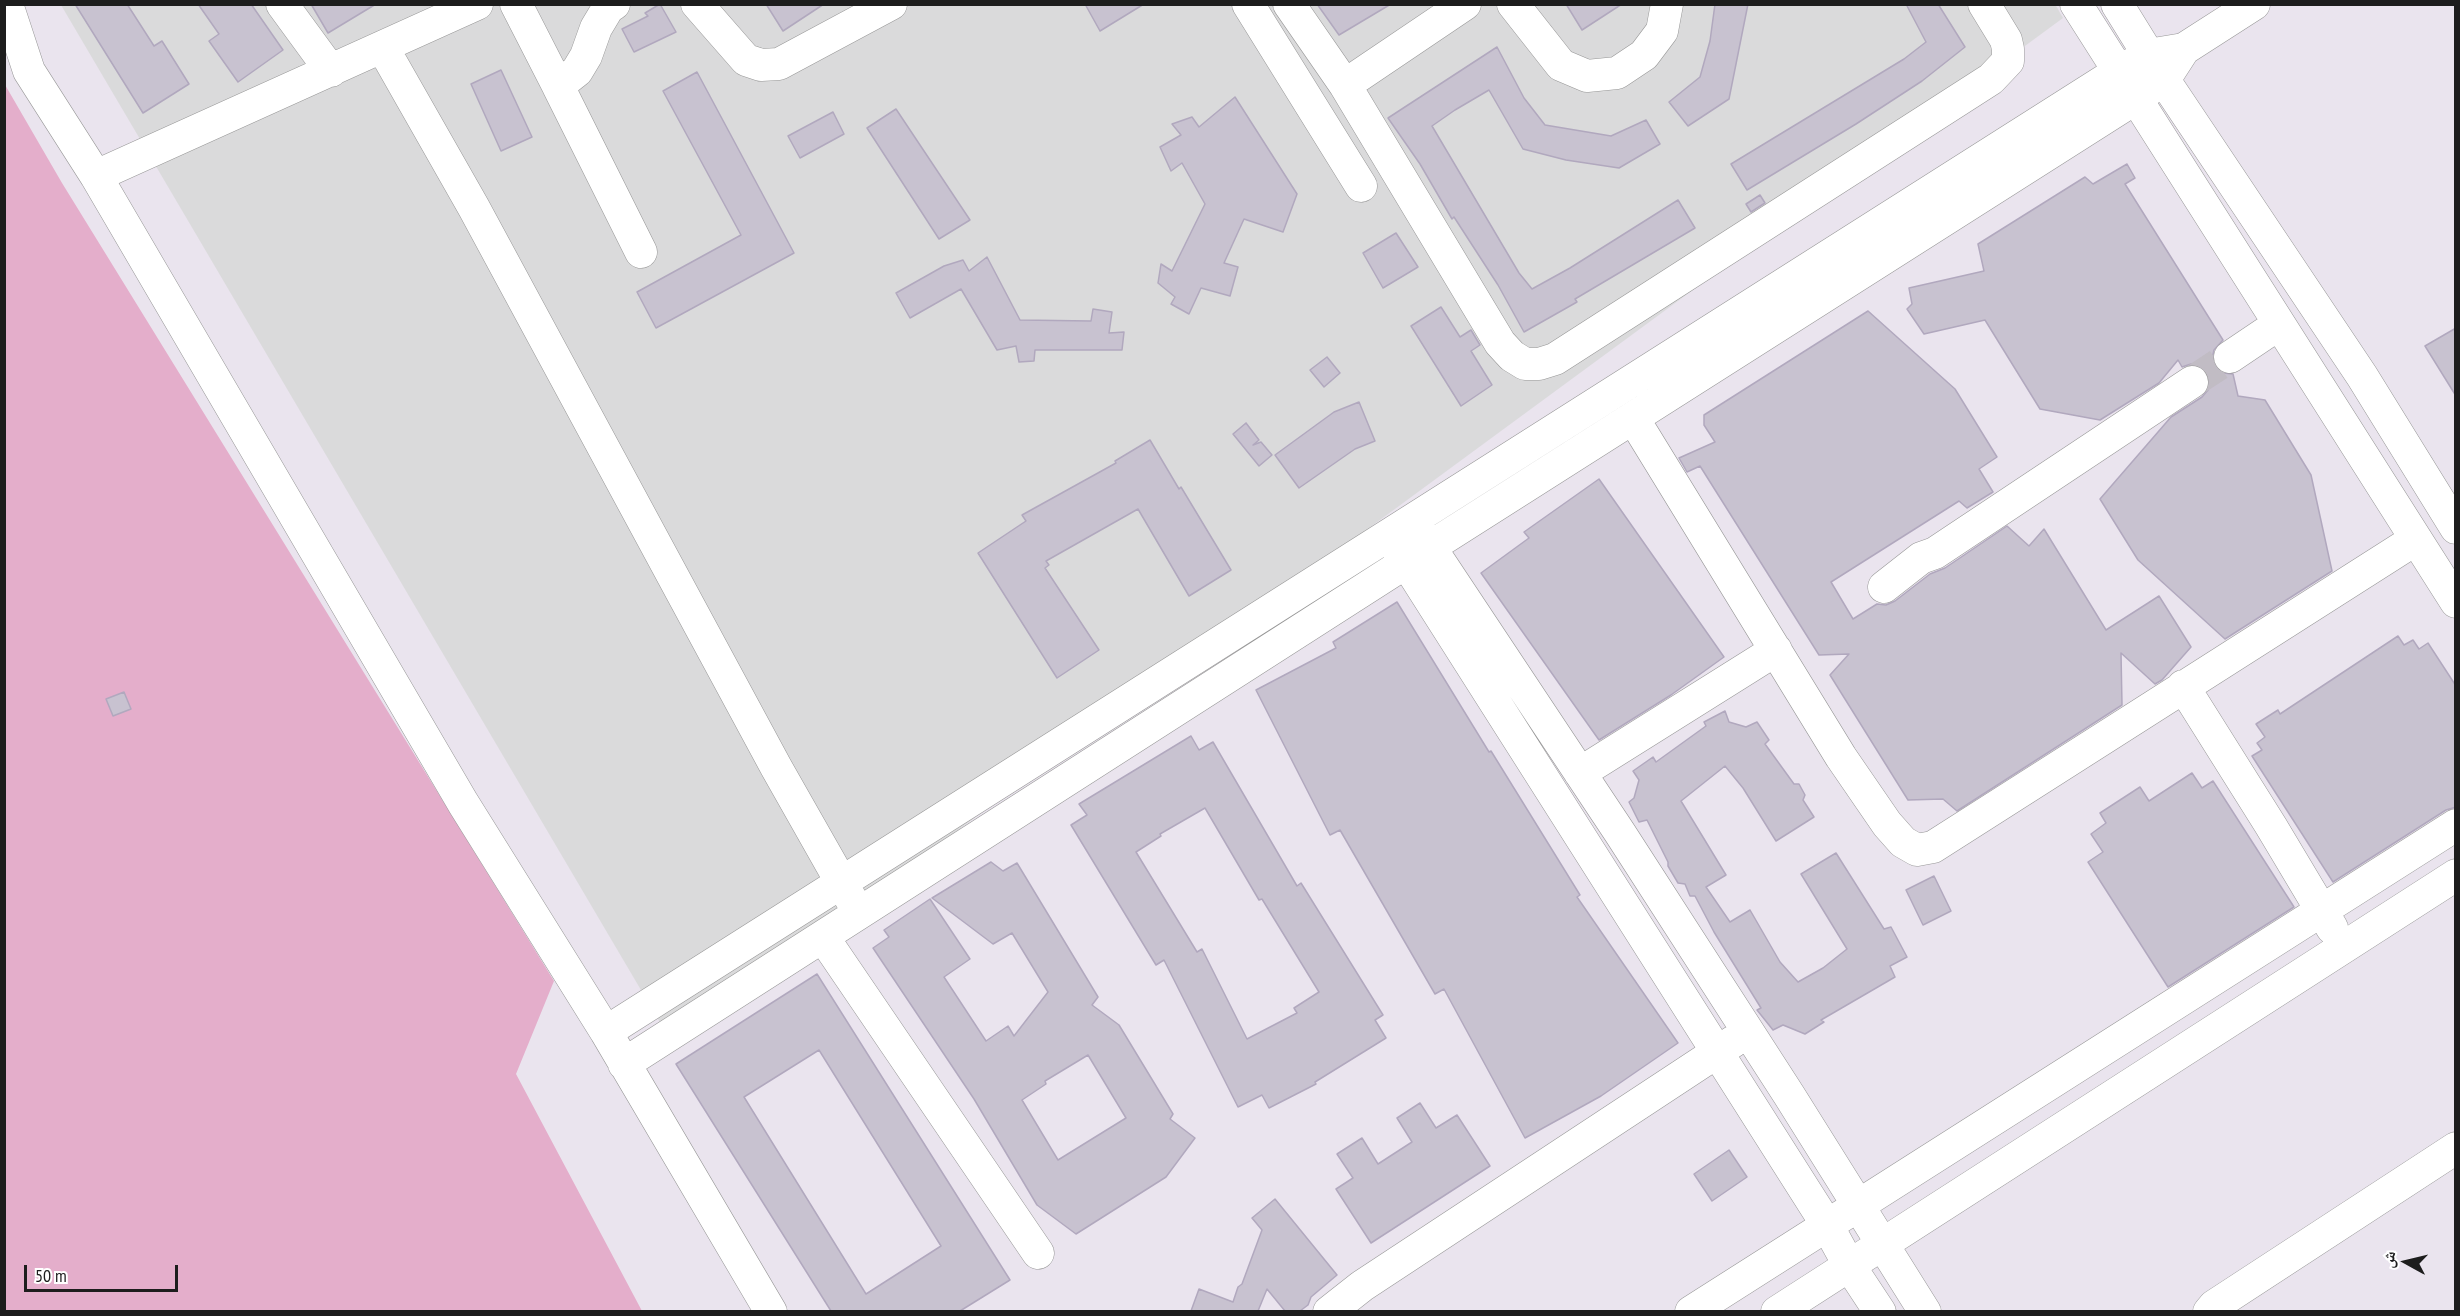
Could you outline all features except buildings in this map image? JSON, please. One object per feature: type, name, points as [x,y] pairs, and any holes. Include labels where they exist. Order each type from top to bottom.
[{"type":"street","points":[[7,4],[29,71],[96,176],[463,803],[606,1032],[771,1311]]},
{"type":"street","points":[[282,4],[331,71]]},
{"type":"street","points":[[96,176],[477,4]]},
{"type":"street","points":[[516,4],[641,252]]},
{"type":"street","points":[[558,86],[577,71],[586,56],[596,28],[608,8],[614,4]]},
{"type":"street","points":[[697,4],[746,60],[761,65],[779,64],[891,4]]},
{"type":"street","points":[[1248,4],[1361,186]]},
{"type":"street","points":[[1289,4],[1346,85],[1500,344],[1512,356],[1525,364],[1539,364],[1555,359],[1991,79],[2008,61],[2008,49],[2006,39],[1984,4]]},
{"type":"street","points":[[1346,85],[1465,4]]},
{"type":"street","points":[[1513,4],[1561,65],[1587,76],[1617,73],[1644,55],[1662,32],[1667,4]]},
{"type":"street","points":[[2076,4],[2456,602]]},
{"type":"street","points":[[2117,4],[2156,67],[2362,376],[2456,528]]},
{"type":"street","points":[[624,1064],[1418,554],[2136,98],[2156,67],[2254,4]]},
{"type":"street","points":[[4,48],[29,71]]},
{"type":"street","points":[[383,48],[474,208],[764,746],[859,914]]},
{"type":"street","points":[[606,1032],[2118,72],[2156,67]]},
{"type":"street","points":[[2230,357],[2279,324]]},
{"type":"street","points":[[1884,587],[1921,558],[1935,553],[2192,382]]},
{"type":"street","points":[[1633,418],[1841,757],[1887,824],[1903,842],[1917,850],[1933,847],[2416,539]]},
{"type":"street","points":[[1400,527],[1718,1052],[1827,1225],[1849,1265],[1880,1311]]},
{"type":"street","points":[[1418,554],[1580,773],[1789,1095],[1925,1311]]},
{"type":"street","points":[[1580,773],[1776,650]]},
{"type":"street","points":[[2183,687],[2271,826],[2343,947]]},
{"type":"street","points":[[1691,1311],[2456,825]]},
{"type":"street","points":[[1777,1311],[2456,875]]},
{"type":"street","points":[[823,937],[1038,1253]]},
{"type":"street","points":[[1329,1311],[1362,1286],[1747,1032]]},
{"type":"street","points":[[2209,1311],[2456,1148]]},
{"type":"shaded area","points":[[2055,4],[2063,18],[671,1041],[61,5]]},
{"type":"shaded area","points":[[4,83],[62,183],[554,981],[516,1074],[642,1311],[5,1311]]},
{"type":"tunnel","points":[[2192,382],[2230,357]]}]
